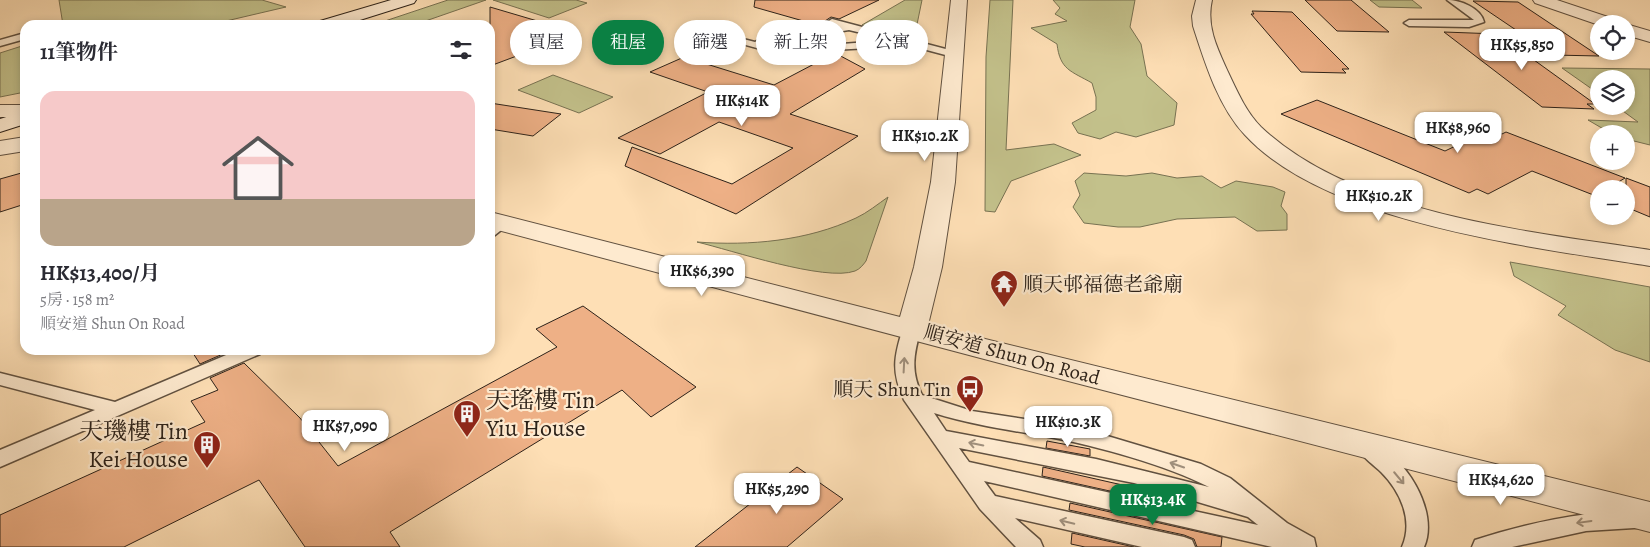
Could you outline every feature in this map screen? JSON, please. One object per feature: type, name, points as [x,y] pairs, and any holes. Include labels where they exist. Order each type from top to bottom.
[{"type":"street","points":[[342,20],[408,0]]},
{"type":"street","points":[[912,328],[928,267],[942,182],[958,0]]},
{"type":"street","points":[[1204,0],[1200,16],[1202,26],[1235,106],[1253,131],[1293,163],[1352,192],[1444,221],[1480,229],[1650,258]]},
{"type":"street","points":[[1541,0],[1590,17]]},
{"type":"street","points":[[1635,32],[1650,37]]},
{"type":"street","points":[[0,111],[20,111]]},
{"type":"street","points":[[0,126],[20,119]]},
{"type":"street","points":[[0,148],[20,145]]},
{"type":"street","name":"順安道 Shun On Road","points":[[495,225],[912,328],[1650,517]]},
{"type":"lane","points":[[1410,23],[1469,24],[1479,22],[1478,17],[1452,0]]},
{"type":"lane","points":[[846,26],[856,29]]},
{"type":"lane","points":[[750,44],[849,27]]},
{"type":"lane","points":[[0,43],[20,37]]},
{"type":"lane","points":[[746,43],[789,51],[856,46]]},
{"type":"lane","points":[[928,48],[953,54]]},
{"type":"lane","points":[[912,328],[902,364],[904,381],[914,400],[988,503],[1011,530],[1032,547]]},
{"type":"lane","points":[[0,459],[242,355]]},
{"type":"lane","points":[[0,379],[116,409]]},
{"type":"lane","points":[[914,400],[972,418],[1051,430],[1158,458],[1194,470],[1222,484],[1279,529],[1311,546]]},
{"type":"lane","points":[[941,438],[1106,469],[1178,486],[1261,514]]},
{"type":"lane","points":[[1364,445],[1384,462],[1408,489],[1416,512],[1417,540],[1413,547]]},
{"type":"lane","points":[[964,469],[1311,546]]},
{"type":"lane","points":[[988,503],[1184,547]]},
{"type":"lane","points":[[1483,547],[1553,526],[1606,519],[1650,517]]},
{"type":"shaded area","points":[[59,0],[262,0],[286,7],[230,20],[62,20]]},
{"type":"shaded area","points":[[448,0],[486,0],[428,20],[388,20]]},
{"type":"shaded area","points":[[493,0],[576,0],[587,3],[549,18]]},
{"type":"shaded area","points":[[905,0],[922,0],[918,20],[871,20]]},
{"type":"shaded area","points":[[990,0],[1013,0],[1006,150],[1054,144],[1081,155],[1011,181],[995,212],[985,211],[986,57]]},
{"type":"shaded area","points":[[1053,0],[1135,0],[1130,27],[1141,44],[1147,76],[1177,103],[1174,125],[1136,137],[1116,132],[1100,139],[1078,133],[1072,123],[1096,110],[1096,97],[1092,83],[1068,69],[1061,59],[1057,44],[1031,28],[1067,21],[1055,14],[1060,8]]},
{"type":"shaded area","points":[[1370,0],[1412,0],[1422,8],[1379,7]]},
{"type":"shaded area","points":[[20,47],[20,93],[0,97],[0,53]]},
{"type":"shaded area","points":[[1562,68],[1650,69],[1650,145],[1635,141],[1635,125],[1597,125],[1588,120],[1638,122],[1628,115],[1635,115],[1635,70],[1590,70],[1590,88]]},
{"type":"shaded area","points":[[553,75],[613,97],[579,113],[518,90]]},
{"type":"shaded area","points":[[1084,173],[1126,176],[1152,173],[1177,178],[1202,176],[1221,188],[1236,181],[1273,187],[1285,192],[1281,206],[1287,214],[1287,230],[1257,231],[1235,217],[1177,219],[1140,227],[1118,227],[1084,223],[1073,207],[1080,195],[1075,181]]},
{"type":"shaded area","points":[[888,197],[866,261],[855,271],[841,273],[801,269],[697,242],[758,242],[798,237],[837,226],[856,218]]},
{"type":"shaded area","points":[[1510,262],[1650,287],[1650,362],[1615,350],[1558,315],[1566,306],[1514,276]]},
{"type":"building","points":[[755,0],[879,0],[839,19],[831,17],[826,20],[800,20],[754,7]]},
{"type":"building","points":[[1305,0],[1351,0],[1389,32],[1337,31]]},
{"type":"building","points":[[1473,1],[1518,2],[1590,50],[1590,56],[1553,55]]},
{"type":"building","points":[[490,7],[534,20],[510,20],[510,58],[495,64],[495,20],[490,20]]},
{"type":"building","points":[[1252,11],[1292,12],[1349,69],[1342,69],[1346,73],[1301,72],[1251,14],[1254,14]]},
{"type":"building","points":[[1444,32],[1498,34],[1590,100],[1590,104],[1587,104],[1590,109],[1542,107]]},
{"type":"building","points":[[846,59],[865,69],[790,114],[858,136],[736,214],[625,166],[632,147],[732,184],[793,148],[719,122],[660,154],[618,138],[708,92],[650,72],[674,61],[674,65],[710,65],[774,85],[812,65],[846,65]]},
{"type":"building","points":[[1317,100],[1445,151],[1489,130],[1502,134],[1506,132],[1590,164],[1590,170],[1604,170],[1625,178],[1622,180],[1590,180],[1590,194],[1532,171],[1488,194],[1477,189],[1469,193],[1281,114]]},
{"type":"building","points":[[495,104],[561,114],[533,136],[495,130]]},
{"type":"building","points":[[20,173],[20,206],[0,212],[0,179]]},
{"type":"building","points":[[1635,181],[1650,187],[1650,217],[1635,211]]},
{"type":"building","points":[[583,306],[696,387],[651,417],[622,390],[390,532],[400,547],[305,547],[259,480],[124,547],[0,547],[0,515],[205,422],[191,401],[218,390],[210,378],[244,363],[300,418],[338,466],[557,347],[536,329]]},
{"type":"building","points":[[194,355],[221,355],[200,364]]},
{"type":"building","points":[[1047,441],[1090,449],[1090,456],[1046,448]]},
{"type":"building","points":[[797,467],[843,499],[787,547],[695,547]]},
{"type":"building","points":[[1043,467],[1171,496],[1173,505],[1042,476]]},
{"type":"building","points":[[1070,503],[1222,537],[1221,547],[1197,547],[1194,539],[1184,535],[1069,510]]},
{"type":"building","points":[[1072,533],[1134,547],[1085,547],[1071,544]]},
{"type":"place","name":"順天邨福德老爺廟","points":[[1004,308]]},
{"type":"place","name":"順天 Shun Tin","points":[[970,413]]},
{"type":"place","name":"天瑤樓 Tin Yiu House","points":[[467,438]]},
{"type":"place","name":"天璣樓 Tin Kei House","points":[[207,469]]}]
